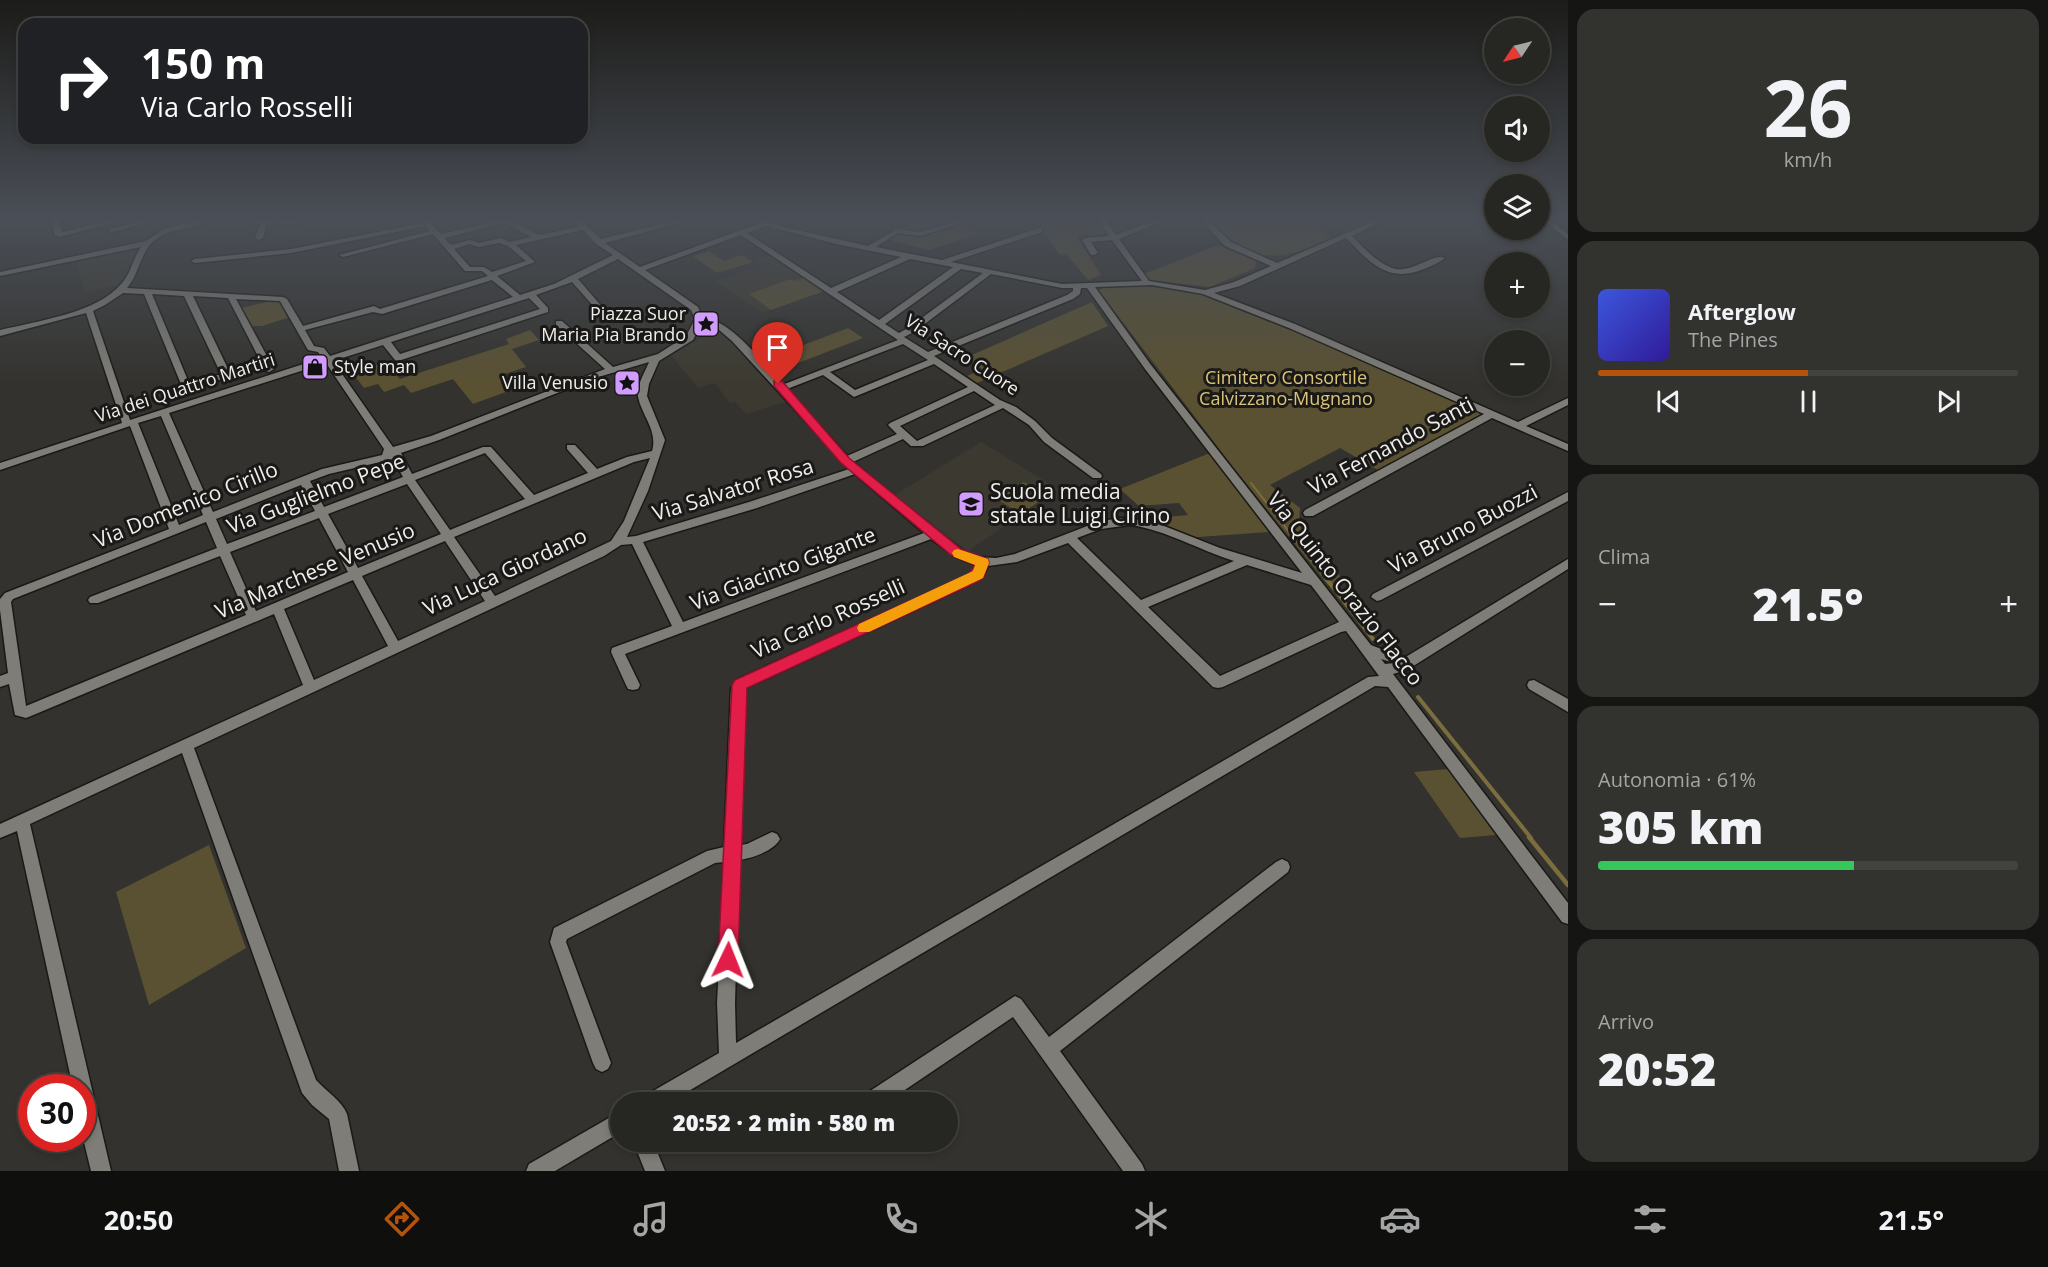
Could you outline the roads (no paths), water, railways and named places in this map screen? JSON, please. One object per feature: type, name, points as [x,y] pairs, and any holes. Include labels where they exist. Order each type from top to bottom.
[{"type":"street","points":[[0,333],[88,308],[109,299],[121,290],[133,275]]},
{"type":"street","points":[[301,329],[374,309],[379,312],[433,299],[496,275]]},
{"type":"street","name":"Via dei Quattro Martiri","points":[[0,467],[273,376],[519,298],[580,275]]},
{"type":"street","points":[[645,275],[695,309],[699,319],[694,333],[686,341],[659,356]]},
{"type":"street","name":"Via Sacro Cuore","points":[[807,275],[1032,423],[1048,440],[1096,476]]},
{"type":"street","points":[[832,291],[868,275]]},
{"type":"street","points":[[880,323],[948,275]]},
{"type":"street","points":[[782,388],[902,338],[985,275]]},
{"type":"street","points":[[1003,275],[1062,286],[1147,283],[1205,292],[1236,293]]},
{"type":"street","points":[[1141,275],[1147,283]]},
{"type":"street","points":[[1223,292],[1258,275]]},
{"type":"street","points":[[492,276],[519,298]]},
{"type":"street","points":[[573,278],[600,309],[593,312]]},
{"type":"street","points":[[1237,284],[1236,293],[1244,306]]},
{"type":"street","points":[[824,372],[854,394],[1070,297],[1077,292],[1077,286]]},
{"type":"street","name":"Via Quinto Orazio Flacco","points":[[1090,286],[1148,367],[1311,581],[1349,626],[1364,648],[1376,675]]},
{"type":"street","points":[[121,290],[283,299],[311,348],[321,350],[493,603]]},
{"type":"street","points":[[147,291],[186,387],[266,363]]},
{"type":"street","points":[[1223,292],[1244,306],[1568,448]]},
{"type":"street","points":[[187,293],[226,375]]},
{"type":"street","points":[[385,341],[398,358],[463,336],[495,330],[523,321],[545,310],[530,294]]},
{"type":"street","points":[[230,295],[273,376]]},
{"type":"street","points":[[88,308],[130,423],[175,530]]},
{"type":"street","points":[[699,319],[708,319],[720,327],[782,388],[845,461],[962,556],[983,563],[1003,561],[1114,522],[1131,522],[1155,526],[1210,548],[1311,581]]},
{"type":"street","points":[[449,320],[463,336]]},
{"type":"street","points":[[559,323],[611,370]]},
{"type":"street","points":[[694,333],[720,327]]},
{"type":"street","name":"Via Domenico Cirillo","points":[[15,676],[5,600],[7,597],[340,466],[391,455],[611,370],[659,356]]},
{"type":"street","name":"Via Luca Giordano","points":[[0,831],[600,553],[619,541],[657,453],[660,440],[642,396],[644,384],[659,356]]},
{"type":"street","points":[[975,387],[893,424],[915,444],[919,444],[1002,405]]},
{"type":"street","points":[[1518,426],[1568,401]]},
{"type":"street","points":[[164,412],[253,618]]},
{"type":"street","name":"Via Fernando Santi","points":[[1309,513],[1492,414]]},
{"type":"street","points":[[845,461],[904,435]]},
{"type":"street","points":[[571,447],[595,474]]},
{"type":"street","name":"Via Guglielmo Pepe","points":[[94,600],[488,449],[533,501]]},
{"type":"street","name":"Via Marchese Venusio","points":[[15,676],[20,711],[24,712],[595,474],[639,456],[657,453]]},
{"type":"street","name":"Via Salvator Rosa","points":[[619,541],[636,540],[753,505],[857,470]]},
{"type":"street","points":[[303,480],[357,574],[395,647]]},
{"type":"street","name":"Via Bruno Buozzi","points":[[1377,597],[1568,496]]},
{"type":"street","name":"Via Giacinto Gigante","points":[[633,685],[616,653],[933,534]]},
{"type":"street","points":[[1070,538],[1218,684],[1339,627],[1349,626]]},
{"type":"street","name":"Via Giacinto Gigante","points":[[636,540],[680,628]]},
{"type":"street","points":[[1138,606],[1248,560]]},
{"type":"street","name":"Via Carlo Rosselli","points":[[728,1059],[726,1003],[740,685],[974,578],[983,563]]},
{"type":"street","points":[[670,1092],[1376,675],[1392,669],[1568,563]]},
{"type":"street","points":[[277,607],[310,686]]},
{"type":"street","points":[[1364,648],[1404,661]]},
{"type":"street","points":[[1376,675],[1390,682],[1404,661]]},
{"type":"street","points":[[0,682],[15,676]]},
{"type":"street","name":"Via Quinto Orazio Flacco","points":[[1390,682],[1568,916]]},
{"type":"street","points":[[1534,685],[1568,706]]},
{"type":"street","points":[[186,744],[309,1086],[338,1114],[349,1171]]},
{"type":"street","points":[[22,820],[79,1074]]},
{"type":"street","points":[[602,1063],[558,937],[566,929],[713,856],[756,849],[772,839]]},
{"type":"street","points":[[1047,1050],[1282,867]]},
{"type":"street","points":[[886,1092],[1015,1005],[1135,1171]]},
{"type":"street","points":[[536,1171],[610,1127]]},
{"type":"street","points":[[96,1152],[100,1171]]},
{"type":"street","points":[[648,1152],[655,1171]]},
{"type":"waterway","points":[[1251,483],[1326,579]]},
{"type":"waterway","points":[[1325,577],[1373,639]]},
{"type":"waterway","points":[[1418,697],[1531,838]]},
{"type":"waterway","points":[[1529,837],[1568,885]]},
{"type":"place","name":"Piazza Suor Maria Pia Brando","points":[[706,324]]},
{"type":"place","name":"Style man","points":[[315,367]]},
{"type":"place","name":"Villa Venusio","points":[[627,383]]},
{"type":"place","name":"Scuola media statale Luigi Cirino","points":[[971,504]]},
{"type":"park label","name":"Cimitero Consortile Calvizzano-Mugnano","points":[[1286,388]]}]
